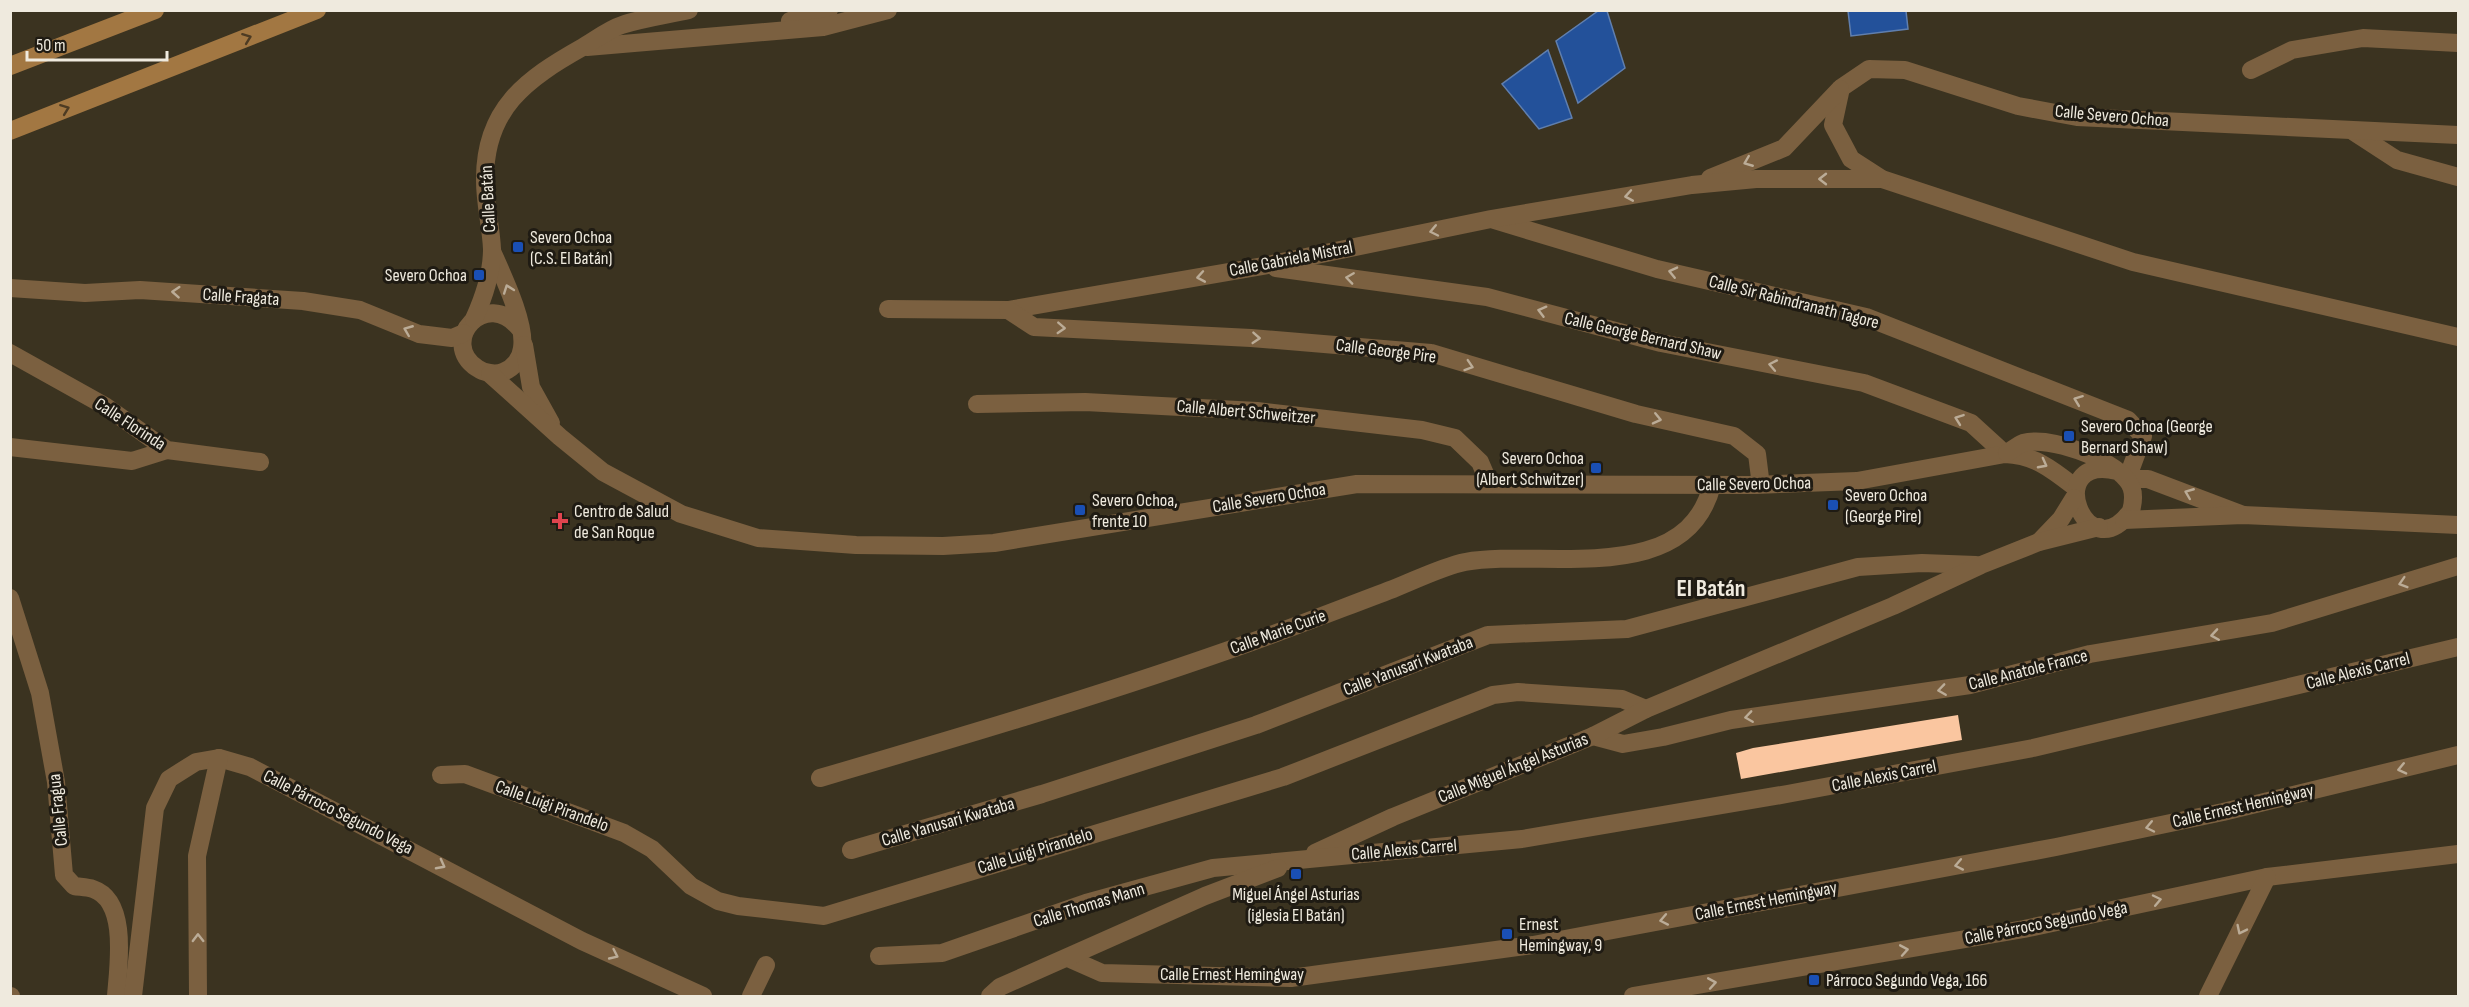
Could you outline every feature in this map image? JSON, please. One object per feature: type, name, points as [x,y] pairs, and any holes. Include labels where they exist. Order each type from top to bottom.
[{"type":"main road","points":[[10,66],[155,10]]},
{"type":"main road","points":[[10,130],[317,10]]},
{"type":"street","name":"Calle Batán","points":[[469,326],[485,294],[492,250],[485,182],[486,150],[494,127],[510,99],[534,76],[620,25],[689,10]]},
{"type":"street","points":[[826,19],[845,10]]},
{"type":"street","name":"Calle Batán","points":[[582,48],[747,32],[888,10]]},
{"type":"street","points":[[2251,70],[2292,50],[2363,38],[2458,44]]},
{"type":"street","name":"Calle Severo Ochoa","points":[[1841,88],[1869,69],[1905,70],[2018,106],[2077,117],[2458,135]]},
{"type":"street","points":[[1841,88],[1833,125],[1851,159],[1882,179],[2133,262],[2458,337]]},
{"type":"street","name":"Calle Gabriela Mistral","points":[[1692,185],[1784,148],[1841,88]]},
{"type":"street","points":[[2352,131],[2397,160],[2458,177]]},
{"type":"street","name":"Calle Gabriela Mistral","points":[[888,309],[1008,310],[1263,266],[1491,219],[1692,185],[1756,179],[1882,179]]},
{"type":"street","name":"Calle Sir Rabindranath Tagore","points":[[1491,219],[1538,235],[1657,268],[1866,317],[2128,420],[2143,436],[2122,475]]},
{"type":"street","name":"Calle Batán","points":[[492,250],[509,291],[522,335]]},
{"type":"street","name":"Calle George Bernard Shaw","points":[[1263,266],[1487,297],[1661,343],[1864,383],[1971,423],[2005,454]]},
{"type":"street","name":"Calle Fragata","points":[[10,288],[85,293],[140,290],[303,301],[360,310],[419,334],[452,338],[469,326]]},
{"type":"street","name":"Calle George Pire","points":[[1008,310],[1035,327],[1251,338],[1431,353],[1636,414],[1734,436],[1757,454],[1760,478],[1755,485]]},
{"type":"street","points":[[494,312],[513,320],[522,335],[522,354],[514,365],[503,372],[490,374],[471,364],[464,355],[462,344],[469,326],[494,312]]},
{"type":"street","name":"Calle Severo Ochoa","points":[[522,335],[531,387],[560,437]]},
{"type":"street","name":"Calle Florinda","points":[[10,353],[105,406],[167,450],[260,462]]},
{"type":"street","name":"Calle Severo Ochoa","points":[[490,374],[603,472],[681,514],[758,538],[856,546],[943,546],[994,543],[1357,484],[1755,485],[1857,482],[2005,454]]},
{"type":"street","name":"Calle Albert Schweitzer","points":[[977,404],[1085,402],[1245,410],[1422,430],[1455,438],[1480,462],[1490,483]]},
{"type":"street","points":[[2005,454],[2023,443],[2043,443],[2093,454],[2122,475],[2132,489],[2134,500],[2131,511],[2124,520]]},
{"type":"street","points":[[10,447],[132,461],[167,450]]},
{"type":"street","points":[[2005,454],[2023,455],[2047,465],[2075,493],[2082,517],[2099,527],[2108,527],[2124,520],[2243,515],[2458,525]]},
{"type":"street","points":[[2075,493],[2083,478],[2093,471],[2105,468],[2122,475],[2148,479],[2243,515]]},
{"type":"street","name":"Calle Marie Curie","points":[[820,778],[1004,724],[1226,651],[1463,563],[1608,558],[1655,550],[1686,528],[1706,507],[1712,485]]},
{"type":"street","name":"Calle Miguel Ángel Asturias","points":[[2039,542],[2061,519],[2075,493]]},
{"type":"street","name":"Calle Miguel Ángel Asturias","points":[[990,996],[1000,987],[1205,896],[1301,859],[1393,817],[1593,736],[1646,709],[1893,606],[1981,565],[2039,542],[2099,527]]},
{"type":"street","name":"Calle Yanusari Kwataba","points":[[851,850],[1042,794],[1256,725],[1488,635],[1627,629],[1858,567],[1922,563],[1981,565]]},
{"type":"street","name":"Calle Anatole France","points":[[1593,736],[1623,744],[1663,737],[1731,720],[1970,685],[2090,654],[2272,623],[2458,566]]},
{"type":"street","name":"Calle Fragua","points":[[10,598],[40,693],[56,782],[64,875],[74,886],[95,890],[112,905],[119,933],[116,996]]},
{"type":"street","name":"Calle Alexis Carrel","points":[[1301,859],[1522,839],[1786,794],[2033,748],[2458,647]]},
{"type":"street","name":"Calle Luigi Pirandelo","points":[[441,775],[465,774],[624,833],[652,849],[691,886],[718,901],[738,906],[824,916],[1283,777],[1493,695],[1518,692],[1622,699],[1646,709]]},
{"type":"street","name":"Calle Ernest Hemingway","points":[[1068,958],[1102,973],[1291,978],[1533,945],[2056,847],[2223,812],[2458,755]]},
{"type":"street","points":[[133,996],[155,808],[169,779],[196,762],[219,758],[197,856],[198,996]]},
{"type":"street","name":"Calle Párroco Segundo Vega","points":[[219,758],[250,767],[582,941],[704,996]]},
{"type":"street","name":"Calle Párroco Segundo Vega","points":[[1633,996],[2024,929],[2267,877],[2458,854]]},
{"type":"street","name":"Calle Thomas Mann","points":[[879,956],[942,953],[1086,903],[1214,868],[1301,859]]},
{"type":"street","points":[[2208,996],[2267,877]]},
{"type":"street","points":[[751,996],[766,965]]},
{"type":"water","points":[[1598,11],[1607,11],[1625,68],[1578,103],[1556,41]]},
{"type":"water","points":[[1848,11],[1906,11],[1908,29],[1851,36]]},
{"type":"water","points":[[1548,50],[1572,118],[1539,129],[1502,84]]},
{"type":"building","points":[[1958,715],[1962,740],[1741,779],[1736,753],[1753,748]]},
{"type":"place","name":"Severo Ochoa (C.S. El Batán)","points":[[518,247]]},
{"type":"place","name":"Severo Ochoa","points":[[479,275]]},
{"type":"place","name":"Severo Ochoa (George Bernard Shaw)","points":[[2069,436]]},
{"type":"place","name":"Severo Ochoa (Albert Schwitzer)","points":[[1596,468]]},
{"type":"place","name":"Severo Ochoa (George Pire)","points":[[1833,505]]},
{"type":"place","name":"Severo Ochoa, frente 10","points":[[1080,510]]},
{"type":"place","name":"Centro de Salud de San Roque","points":[[560,521]]},
{"type":"place","name":"Miguel Ángel Asturias (iglesia El Batán)","points":[[1296,874]]},
{"type":"place","name":"Ernest Hemingway, 9","points":[[1507,934]]},
{"type":"place","name":"Párroco Segundo Vega, 166","points":[[1814,980]]},
{"type":"district","name":"El Batán","points":[[1711,588]]}]
